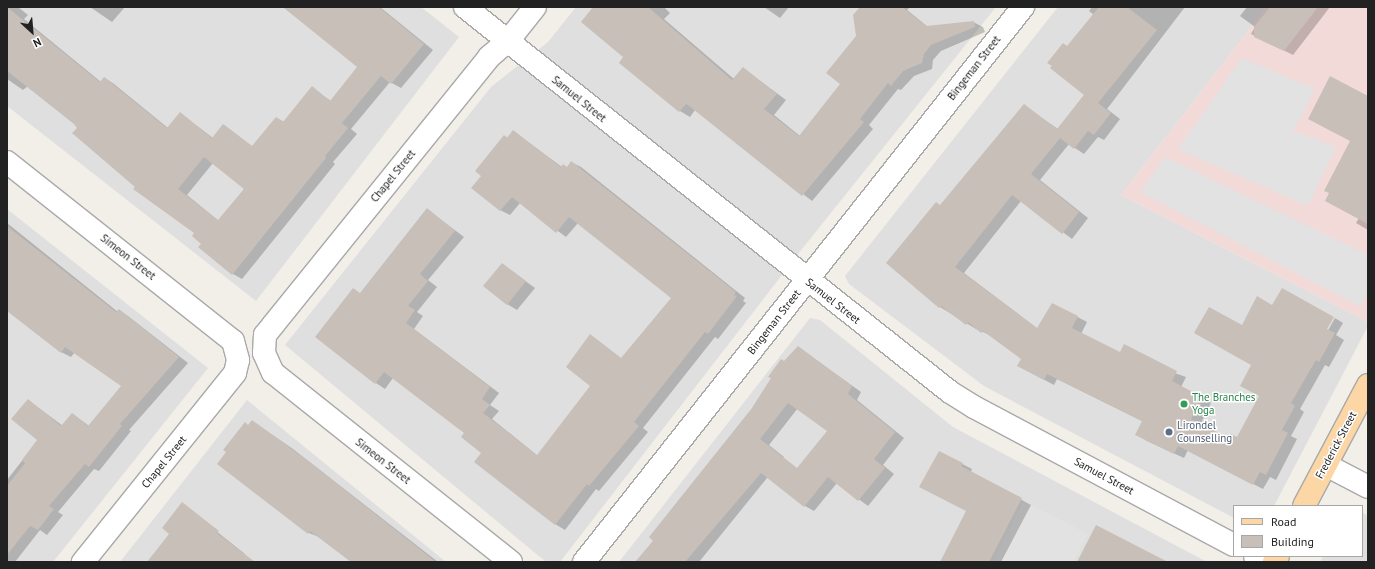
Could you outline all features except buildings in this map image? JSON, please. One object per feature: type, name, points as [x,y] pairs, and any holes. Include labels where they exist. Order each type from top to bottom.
[{"type":"main road","name":"Frederick Street","points":[[1305,505],[1368,385]]},
{"type":"street","name":"Samuel Street","points":[[464,7],[950,392],[974,407],[1233,544]]},
{"type":"street","name":"Chapel Street","points":[[264,353],[265,335],[489,57],[508,42],[536,7]]},
{"type":"street","name":"Bingeman Street","points":[[584,562],[1023,7]]},
{"type":"street","name":"Simeon Street","points":[[7,162],[233,341],[238,360]]},
{"type":"street","name":"Simeon Street","points":[[264,353],[273,373],[511,562]]},
{"type":"street","name":"Chapel Street","points":[[83,562],[235,373],[238,360]]},
{"type":"street","points":[[1326,465],[1368,487]]},
{"type":"street","points":[[1257,557],[1267,562]]},
{"type":"shaded area","points":[[7,7],[421,7],[459,37],[256,301],[7,106]]},
{"type":"shaded area","points":[[576,7],[996,7],[802,249],[560,562],[546,562],[285,345],[491,87],[548,42]]},
{"type":"shaded area","points":[[1058,7],[1267,7],[1121,195],[1368,322],[1368,326],[1275,505],[1233,505],[1233,517],[984,386],[849,284],[845,276]]},
{"type":"shaded area","points":[[1267,7],[1368,7],[1368,322],[1121,195]]},
{"type":"shaded area","points":[[1242,58],[1315,89],[1293,131],[1336,147],[1308,206],[1178,149]]},
{"type":"shaded area","points":[[1165,157],[1368,255],[1368,294],[1360,306],[1140,192]]},
{"type":"shaded area","points":[[7,209],[208,368],[53,562],[7,562]]},
{"type":"shaded area","points":[[810,318],[820,320],[953,427],[1207,562],[619,562]]},
{"type":"shaded area","points":[[247,400],[446,562],[120,562]]},
{"type":"shaded area","points":[[1024,501],[1088,534],[1073,562],[993,562]]},
{"type":"shaded area","points":[[1363,513],[1368,516],[1368,562],[1320,562],[1322,557],[1363,557]]},
{"type":"place","name":"The Branches Yoga","points":[[1184,404]]},
{"type":"place","name":"Lirondel Counselling","points":[[1169,432]]}]
